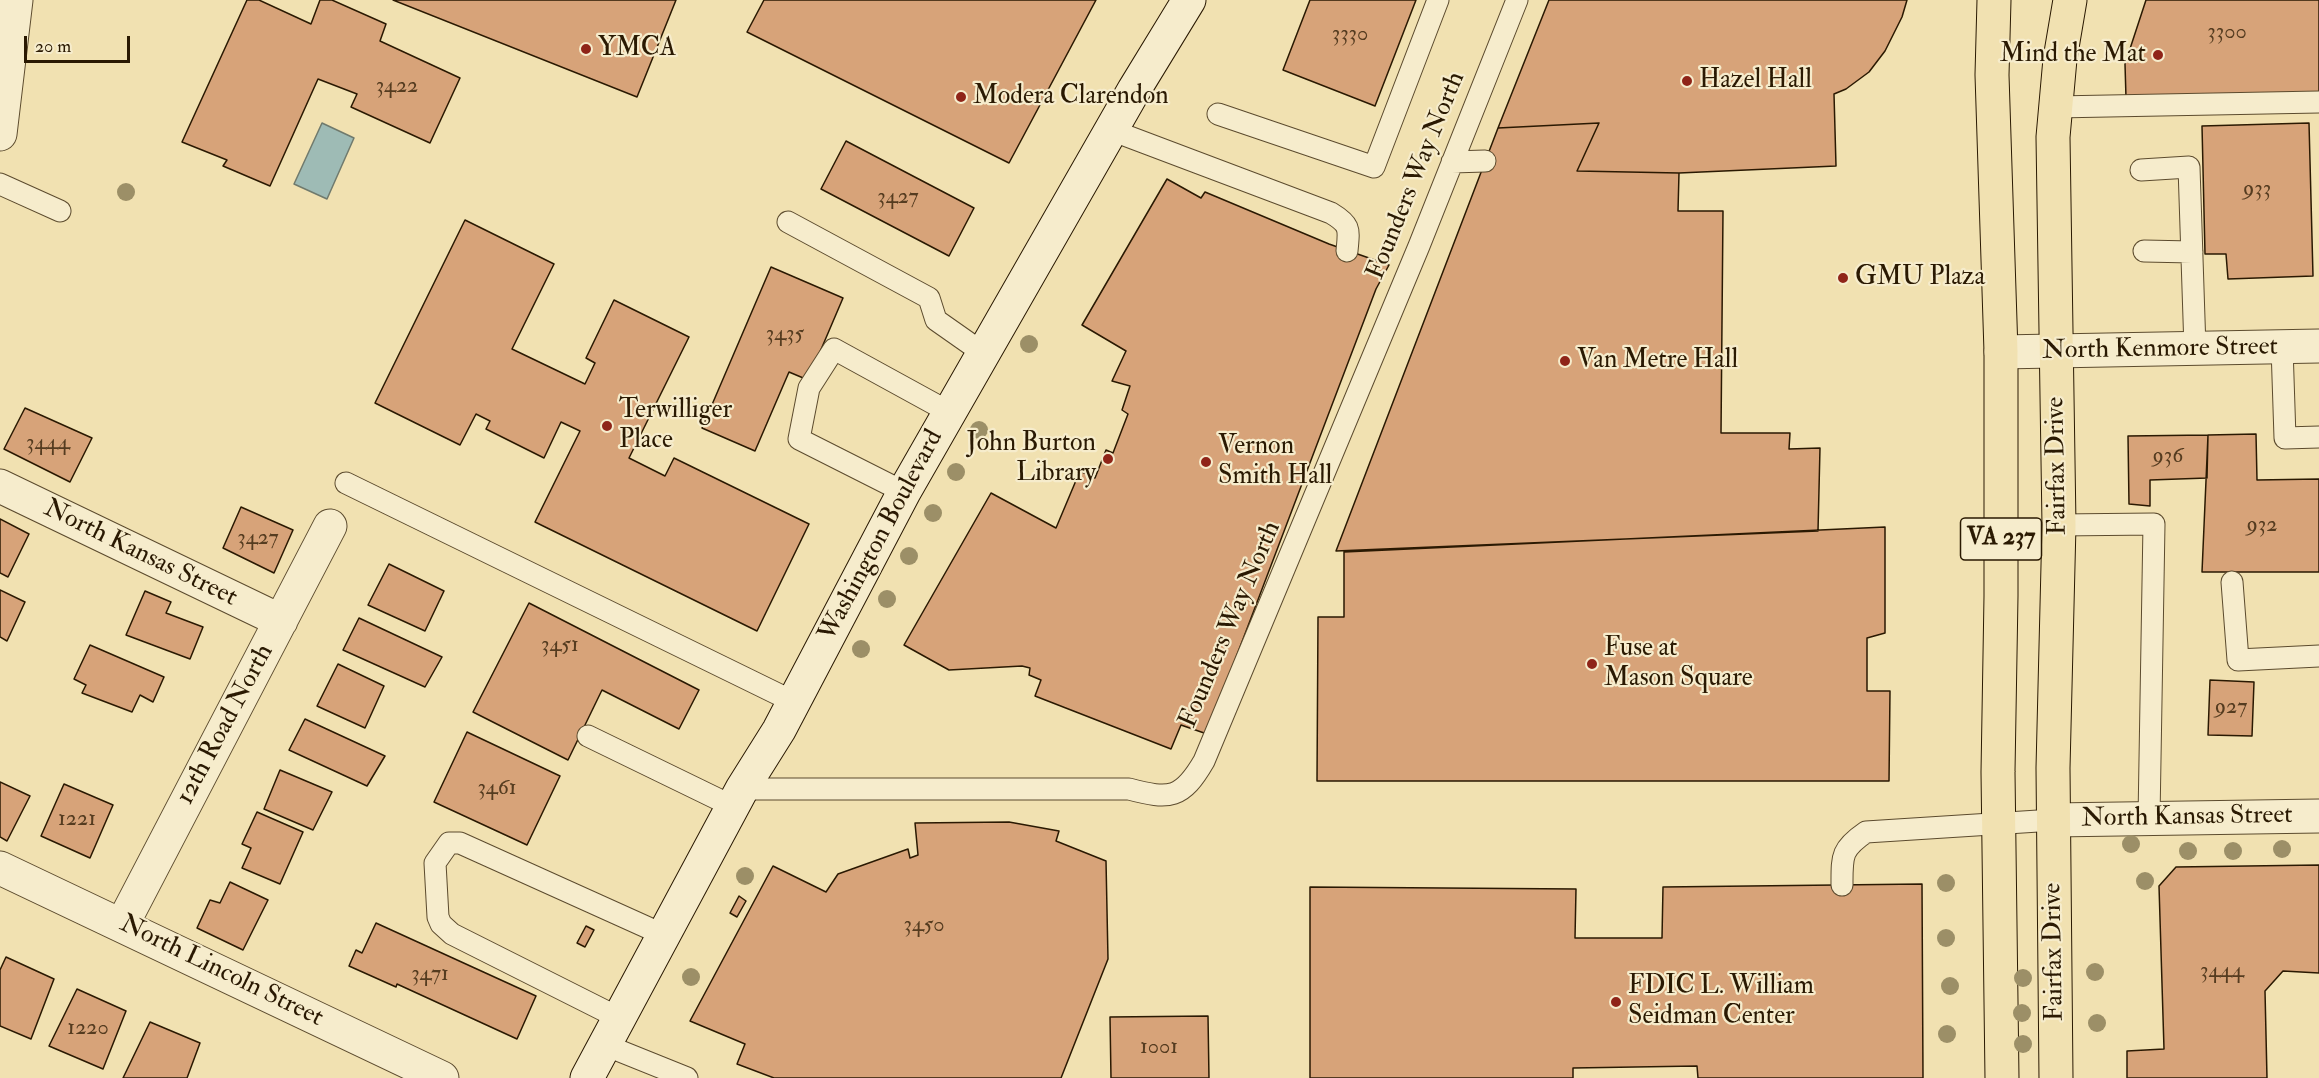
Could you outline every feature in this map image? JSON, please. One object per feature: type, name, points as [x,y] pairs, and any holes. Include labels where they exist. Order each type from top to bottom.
[{"type":"main road","name":"VA 237","points":[[1994,0],[1992,75],[2001,352],[1999,825],[2002,1078]]},
{"type":"main road","name":"Fairfax Drive","points":[[2056,1078],[2053,768],[2059,525],[2053,137],[2060,59],[2070,0]]},
{"type":"street","points":[[0,134],[16,0]]},
{"type":"street","name":"Washington Boulevard","points":[[587,1078],[737,797],[794,702],[903,492],[1111,130],[1189,0]]},
{"type":"street","name":"North Kenmore Street","points":[[2001,352],[2319,346]]},
{"type":"street","name":"North Kansas Street","points":[[0,486],[281,621]]},
{"type":"street","name":"12th Road North","points":[[122,925],[330,526]]},
{"type":"street","name":"North Kansas Street","points":[[2054,820],[2319,816]]},
{"type":"street","name":"North Lincoln Street","points":[[0,868],[441,1078]]},
{"type":"lane","points":[[1218,114],[1374,167],[1438,0]]},
{"type":"lane","name":"Founders Way North","points":[[737,797],[1129,789],[1167,796],[1184,788],[1193,779],[1204,761],[1419,246],[1517,0]]},
{"type":"lane","points":[[2056,107],[2319,102]]},
{"type":"lane","points":[[1111,130],[1331,213],[1345,221],[1349,230],[1347,251]]},
{"type":"lane","points":[[1452,162],[1485,161]]},
{"type":"lane","points":[[2141,170],[2189,167],[2195,349]]},
{"type":"lane","points":[[0,184],[60,211]]},
{"type":"lane","points":[[788,222],[929,298],[936,320],[983,353]]},
{"type":"lane","points":[[2144,251],[2192,252]]},
{"type":"lane","points":[[2282,347],[2285,438],[2319,437]]},
{"type":"lane","points":[[903,492],[799,439],[809,388],[834,349],[949,412]]},
{"type":"lane","points":[[346,483],[794,702]]},
{"type":"lane","points":[[2059,525],[2154,524],[2149,818]]},
{"type":"lane","points":[[2232,582],[2238,660],[2319,656]]},
{"type":"lane","points":[[588,735],[737,797]]},
{"type":"lane","points":[[1842,885],[1842,856],[1853,841],[1866,832],[2054,820]]},
{"type":"lane","points":[[664,934],[460,843],[449,843],[435,863],[438,917],[441,924],[452,934],[687,1078]]},
{"type":"water","points":[[322,123],[354,138],[327,199],[294,184]]},
{"type":"building","points":[[247,0],[259,0],[311,24],[320,0],[332,0],[386,24],[380,41],[460,78],[430,143],[351,107],[357,94],[318,79],[270,186],[223,166],[227,160],[182,142]]},
{"type":"building","name":"YMCA","points":[[393,0],[676,0],[637,97]]},
{"type":"building","name":"Modera Clarendon","points":[[764,0],[1096,0],[1009,163],[747,32]]},
{"type":"building","points":[[1310,0],[1416,0],[1375,106],[1283,70]]},
{"type":"building","name":"Hazel Hall","points":[[1549,0],[1907,0],[1902,17],[1885,51],[1869,72],[1846,89],[1834,94],[1836,166],[1679,173],[1577,171],[1599,123],[1498,128]]},
{"type":"building","points":[[2146,0],[2319,0],[2319,96],[2126,98],[2125,64]]},
{"type":"building","name":"Van Metre Hall","points":[[1599,123],[1577,171],[1679,173],[1678,211],[1723,211],[1721,433],[1790,433],[1789,449],[1820,448],[1818,531],[1336,551],[1498,128]]},
{"type":"building","points":[[2309,123],[2313,276],[2228,279],[2226,254],[2205,254],[2202,126]]},
{"type":"building","points":[[846,141],[974,208],[949,256],[821,189]]},
{"type":"building","name":"Vernon Smith Hall","points":[[1167,179],[1201,198],[1205,192],[1329,244],[1389,265],[1376,289],[1207,734],[1181,725],[1171,749],[1035,696],[1041,680],[1029,675],[1030,668],[1022,666],[949,670],[904,645],[991,493],[1056,528],[1080,471],[1095,478],[1106,450],[1113,453],[1128,414],[1122,410],[1130,386],[1112,381],[1126,351],[1082,325]]},
{"type":"building","name":"Terwilliger Place","points":[[465,220],[554,264],[512,349],[585,384],[595,363],[586,358],[614,300],[689,337],[629,458],[665,476],[674,458],[809,524],[757,631],[535,522],[580,431],[561,422],[544,458],[486,429],[490,421],[476,414],[460,445],[375,403]]},
{"type":"building","points":[[771,267],[843,298],[808,380],[789,372],[755,451],[702,428]]},
{"type":"building","points":[[25,408],[92,438],[70,482],[4,449]]},
{"type":"building","points":[[2256,434],[2257,480],[2319,479],[2319,572],[2202,572],[2208,435]]},
{"type":"building","points":[[2208,435],[2207,478],[2150,480],[2150,506],[2129,504],[2128,436]]},
{"type":"building","points":[[241,507],[293,530],[274,573],[223,548]]},
{"type":"building","points":[[0,519],[29,534],[8,577],[0,573]]},
{"type":"building","name":"Fuse at Mason Square","points":[[1885,527],[1885,633],[1867,638],[1867,691],[1890,691],[1889,781],[1317,781],[1318,617],[1344,617],[1344,552]]},
{"type":"building","points":[[389,564],[444,591],[425,631],[368,605]]},
{"type":"building","points":[[0,590],[25,602],[7,641],[0,637]]},
{"type":"building","points":[[145,591],[171,602],[166,613],[203,627],[190,659],[126,635]]},
{"type":"building","points":[[529,603],[699,690],[679,729],[602,690],[568,760],[473,712]]},
{"type":"building","points":[[359,618],[442,657],[425,687],[343,650]]},
{"type":"building","points":[[90,645],[164,677],[153,702],[140,695],[132,712],[82,693],[86,685],[74,679]]},
{"type":"building","points":[[338,664],[384,686],[365,728],[317,706]]},
{"type":"building","points":[[2210,680],[2254,682],[2252,736],[2208,735]]},
{"type":"building","points":[[305,719],[385,756],[367,786],[289,750]]},
{"type":"building","points":[[467,732],[560,776],[527,845],[434,802]]},
{"type":"building","points":[[280,770],[332,792],[313,830],[264,809]]},
{"type":"building","points":[[0,782],[30,796],[7,841],[0,837]]},
{"type":"building","points":[[64,784],[113,805],[90,858],[41,836]]},
{"type":"building","points":[[257,812],[303,832],[280,884],[242,868],[251,848],[242,844]]},
{"type":"building","points":[[1009,822],[1059,831],[1056,841],[1106,861],[1108,959],[1061,1078],[774,1078],[737,1064],[745,1044],[690,1021],[773,866],[826,892],[838,874],[908,849],[910,858],[918,855],[915,823]]},
{"type":"building","points":[[2319,865],[2319,973],[2283,971],[2265,991],[2267,1078],[2127,1078],[2127,1051],[2164,1049],[2159,886],[2176,867]]},
{"type":"building","points":[[230,882],[268,900],[243,950],[197,928],[210,900],[220,903]]},
{"type":"building","name":"FDIC L. William Seidman Center","points":[[1922,884],[1923,1078],[1698,1078],[1697,1066],[1573,1068],[1573,1078],[1310,1078],[1310,887],[1576,889],[1575,938],[1662,938],[1663,887]]},
{"type":"building","points":[[739,896],[746,901],[737,917],[730,913]]},
{"type":"building","points":[[376,923],[536,996],[517,1039],[397,984],[396,987],[349,966],[356,950],[362,953]]},
{"type":"building","points":[[586,926],[594,930],[585,947],[577,943]]},
{"type":"building","points":[[6,957],[54,979],[31,1039],[0,1026],[0,970]]},
{"type":"building","points":[[77,989],[126,1011],[103,1069],[49,1046]]},
{"type":"building","points":[[1208,1016],[1209,1078],[1111,1078],[1110,1017]]},
{"type":"building","points":[[150,1022],[200,1043],[187,1078],[123,1078]]},
{"type":"place","name":"YMCA","points":[[586,49]]},
{"type":"place","name":"Mind the Mat","points":[[2158,55]]},
{"type":"place","name":"Hazel Hall","points":[[1687,81]]},
{"type":"place","name":"Modera Clarendon","points":[[961,97]]},
{"type":"place","name":"GMU Plaza","points":[[1843,278]]},
{"type":"place","name":"Van Metre Hall","points":[[1565,361]]},
{"type":"place","name":"Terwilliger Place","points":[[607,426]]},
{"type":"place","name":"John Burton Library","points":[[1108,459]]},
{"type":"place","name":"Vernon Smith Hall","points":[[1206,462]]},
{"type":"place","name":"Fuse at Mason Square","points":[[1592,664]]},
{"type":"place","name":"FDIC L. William Seidman Center","points":[[1616,1002]]}]
